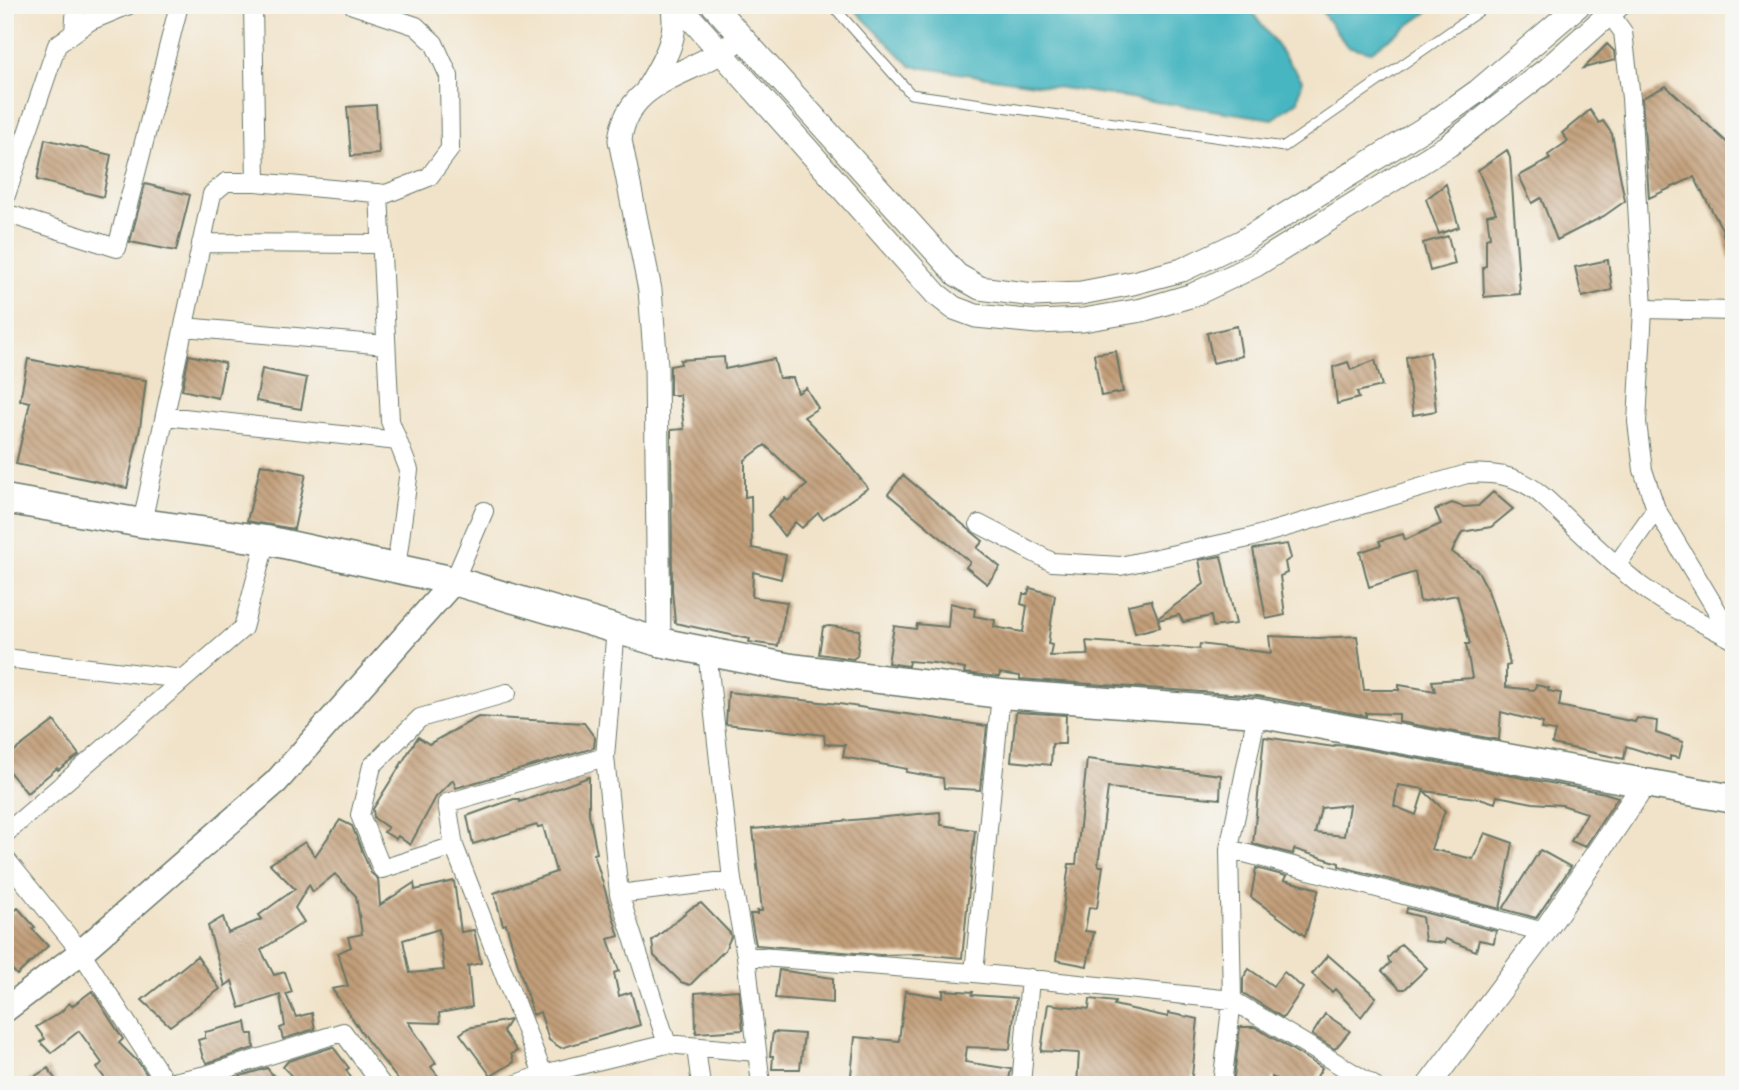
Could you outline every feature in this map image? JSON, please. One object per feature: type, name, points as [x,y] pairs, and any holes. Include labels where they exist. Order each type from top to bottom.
[{"type":"main road","points":[[5,499],[142,523],[266,540],[454,581],[659,642],[790,668],[1001,694],[1257,713],[1734,799]]},
{"type":"main road","points":[[5,1010],[81,952],[276,782],[454,581]]},
{"type":"main road","points":[[1696,792],[1734,788]]},
{"type":"street","points":[[74,32],[76,5]]},
{"type":"street","points":[[5,198],[57,45],[90,21],[129,5]]},
{"type":"street","points":[[5,213],[117,248],[179,5]]},
{"type":"street","points":[[253,5],[256,182]]},
{"type":"street","points":[[142,523],[212,194],[226,182],[256,182],[386,194],[429,177],[450,149],[449,76],[434,43],[416,26],[353,5]]},
{"type":"street","points":[[642,96],[671,46],[674,16],[672,5]]},
{"type":"street","points":[[678,5],[936,294],[954,308],[976,316],[1037,322],[1083,320],[1142,310],[1193,295],[1256,265],[1450,145],[1546,70],[1615,9],[1623,32],[1632,98],[1643,309],[1637,422],[1643,470],[1656,509],[1734,640]]},
{"type":"street","points":[[713,5],[957,275],[980,288],[1033,295],[1082,293],[1133,283],[1182,270],[1241,242],[1433,123],[1478,91],[1579,5]]},
{"type":"street","points":[[659,642],[656,366],[650,290],[620,140],[622,123],[629,109],[642,96],[675,73],[720,53],[741,37]]},
{"type":"street","points":[[379,193],[390,421],[409,470],[396,569]]},
{"type":"street","points":[[201,243],[382,244]]},
{"type":"street","points":[[1643,309],[1734,311]]},
{"type":"street","points":[[184,327],[386,345]]},
{"type":"street","points":[[164,416],[398,442]]},
{"type":"street","points":[[979,524],[1052,562],[1120,566],[1249,538],[1467,474],[1494,474],[1520,481],[1543,494],[1616,566],[1645,589],[1734,640]]},
{"type":"street","points":[[1616,566],[1656,509]]},
{"type":"street","points":[[454,581],[484,511]]},
{"type":"street","points":[[5,834],[243,628],[266,540]]},
{"type":"street","points":[[617,628],[605,757],[619,894],[667,1044]]},
{"type":"street","points":[[707,651],[732,880],[746,956],[761,1085]]},
{"type":"street","points":[[5,658],[183,679]]},
{"type":"street","points":[[454,846],[382,869],[360,815],[372,766],[421,718],[507,693]]},
{"type":"street","points":[[974,973],[1001,694]]},
{"type":"street","points":[[1222,1085],[1231,1000],[1229,849],[1257,713]]},
{"type":"street","points":[[544,1074],[454,846],[447,803],[605,757]]},
{"type":"street","points":[[1429,1085],[1544,932],[1645,783]]},
{"type":"street","points":[[1229,849],[1544,932]]},
{"type":"street","points":[[5,858],[81,952],[161,1083],[210,1080],[343,1031],[382,1085]]},
{"type":"street","points":[[619,894],[732,880]]},
{"type":"street","points":[[746,956],[1030,978],[1231,1000],[1373,1085]]},
{"type":"street","points":[[1021,1085],[1030,978]]},
{"type":"street","points":[[515,1085],[544,1074],[667,1044],[756,1052]]},
{"type":"street","points":[[696,1048],[701,1085]]},
{"type":"lane","points":[[832,5],[911,93],[1284,147],[1488,5]]},
{"type":"water","points":[[850,5],[1247,5],[1302,80],[1298,101],[1273,119],[911,66]]},
{"type":"water","points":[[1317,5],[1438,5],[1370,52],[1347,46]]},
{"type":"building","points":[[1607,44],[1614,51],[1615,60],[1584,68]]},
{"type":"building","points":[[1666,86],[1734,149],[1734,259],[1729,259],[1722,229],[1694,177],[1649,198],[1642,98]]},
{"type":"building","points":[[376,105],[379,154],[351,156],[347,107]]},
{"type":"building","points":[[1590,110],[1599,123],[1603,121],[1612,134],[1625,201],[1604,216],[1557,240],[1541,198],[1532,203],[1519,176],[1550,159],[1548,155],[1568,141],[1562,133]]},
{"type":"building","points":[[45,139],[111,155],[103,197],[37,180]]},
{"type":"building","points":[[1507,150],[1510,158],[1520,294],[1484,297],[1483,267],[1486,266],[1486,238],[1490,237],[1487,215],[1496,213],[1478,170]]},
{"type":"building","points":[[145,184],[190,195],[176,251],[130,242]]},
{"type":"building","points":[[1446,184],[1459,227],[1439,234],[1426,199]]},
{"type":"building","points":[[1448,236],[1455,264],[1430,271],[1423,243]]},
{"type":"building","points":[[1608,260],[1612,290],[1582,297],[1575,267]]},
{"type":"building","points":[[1237,326],[1242,356],[1213,363],[1207,333]]},
{"type":"building","points":[[1116,351],[1123,392],[1101,396],[1094,354]]},
{"type":"building","points":[[1430,352],[1436,411],[1413,415],[1406,357]]},
{"type":"building","points":[[189,355],[225,363],[218,398],[182,390]]},
{"type":"building","points":[[724,357],[725,369],[774,359],[779,378],[793,378],[798,393],[806,388],[818,408],[804,417],[868,488],[823,519],[818,513],[802,528],[795,522],[784,536],[768,515],[785,498],[788,501],[807,485],[765,445],[745,460],[745,497],[751,496],[752,548],[786,555],[781,579],[753,572],[752,597],[787,602],[778,646],[749,642],[750,639],[675,623],[672,590],[671,430],[684,429],[680,395],[670,395],[670,366],[681,364],[680,360]]},
{"type":"building","points":[[28,359],[83,370],[82,372],[146,380],[140,428],[127,488],[16,464],[30,402],[20,400]]},
{"type":"building","points":[[1375,360],[1382,386],[1357,392],[1359,398],[1337,404],[1333,367],[1348,362],[1351,370]]},
{"type":"building","points":[[262,369],[307,378],[301,409],[256,401]]},
{"type":"building","points":[[261,464],[306,474],[294,529],[247,521]]},
{"type":"building","points":[[903,475],[983,541],[977,548],[1000,567],[987,584],[966,567],[970,562],[888,494]]},
{"type":"building","points":[[1493,492],[1513,509],[1491,527],[1462,532],[1452,552],[1478,571],[1487,588],[1504,637],[1510,665],[1506,666],[1506,687],[1534,690],[1536,685],[1561,693],[1559,706],[1635,722],[1637,718],[1657,721],[1656,733],[1683,742],[1679,758],[1670,756],[1670,760],[1626,746],[1624,759],[1552,744],[1555,731],[1541,729],[1543,723],[1501,712],[1499,740],[1399,722],[1399,714],[1366,713],[1366,716],[1258,696],[1020,679],[1020,676],[1000,673],[999,677],[964,673],[965,669],[934,663],[909,661],[908,666],[888,663],[894,626],[916,629],[917,624],[948,627],[950,603],[975,609],[974,616],[995,620],[994,627],[1023,632],[1027,606],[1021,604],[1023,594],[1028,594],[1030,588],[1055,595],[1048,644],[1052,645],[1050,656],[1088,655],[1086,641],[1199,649],[1200,644],[1271,653],[1269,636],[1357,636],[1364,690],[1399,690],[1399,685],[1435,691],[1432,681],[1472,678],[1466,644],[1470,644],[1457,595],[1420,602],[1415,572],[1369,587],[1360,552],[1381,545],[1379,541],[1403,534],[1405,540],[1441,524],[1435,510],[1452,503],[1464,507],[1478,506]]},
{"type":"building","points":[[1287,544],[1291,558],[1285,562],[1287,573],[1280,576],[1285,615],[1266,619],[1253,549]]},
{"type":"building","points":[[1221,556],[1236,624],[1213,627],[1211,616],[1183,622],[1179,615],[1158,620],[1160,627],[1135,633],[1128,605],[1151,600],[1158,618],[1204,584],[1199,560]]},
{"type":"building","points":[[823,627],[860,630],[857,656],[853,659],[819,654]]},
{"type":"building","points":[[728,692],[839,704],[987,726],[980,790],[944,788],[943,778],[843,757],[845,745],[825,744],[824,735],[726,724]]},
{"type":"building","points":[[1016,712],[1066,715],[1065,744],[1052,744],[1051,765],[1011,761]]},
{"type":"building","points":[[478,717],[584,723],[595,738],[594,748],[456,788],[453,780],[436,797],[410,845],[398,836],[396,839],[384,832],[388,828],[374,818],[373,809],[418,737],[429,744]]},
{"type":"building","points":[[54,721],[79,755],[58,770],[57,768],[27,793],[5,767],[5,758]]},
{"type":"building","points":[[1264,737],[1334,747],[1349,746],[1618,797],[1585,847],[1571,841],[1587,813],[1562,805],[1497,796],[1495,803],[1424,791],[1445,811],[1431,849],[1473,859],[1485,833],[1513,843],[1500,909],[1339,866],[1339,863],[1294,849],[1293,854],[1253,844]],"holes":[[[1398,785],[1424,789],[1416,815],[1394,806]],[[1349,805],[1344,836],[1315,833],[1321,808]]]},
{"type":"building","points":[[1087,759],[1221,775],[1220,799],[1108,788],[1098,866],[1103,866],[1097,908],[1089,907],[1085,931],[1094,932],[1087,966],[1056,960],[1069,864],[1076,864]]},
{"type":"building","points":[[589,777],[589,814],[597,853],[594,854],[619,936],[608,939],[619,971],[614,973],[619,996],[631,992],[640,1025],[561,1048],[549,1040],[540,1012],[533,1015],[494,893],[556,872],[543,826],[537,825],[473,844],[467,816],[514,799],[519,799],[520,802]]},
{"type":"building","points":[[940,812],[941,825],[975,830],[962,958],[919,954],[880,955],[756,945],[750,914],[762,911],[753,829]]},
{"type":"building","points":[[340,820],[352,826],[371,873],[378,879],[380,905],[414,883],[415,890],[454,881],[461,932],[474,930],[481,963],[468,966],[472,1007],[439,1013],[440,1023],[408,1022],[436,1063],[431,1067],[445,1085],[402,1085],[332,989],[348,986],[338,953],[351,947],[348,937],[362,934],[356,896],[335,874],[313,892],[309,885],[295,908],[304,922],[261,950],[274,975],[285,972],[292,992],[286,994],[296,1017],[312,1013],[315,1029],[283,1039],[280,1028],[285,1026],[280,995],[240,1008],[232,981],[225,986],[208,926],[223,917],[228,933],[262,919],[259,915],[295,889],[270,864],[305,842],[315,856]],"holes":[[[439,929],[444,970],[410,973],[403,940]]]},
{"type":"building","points":[[1540,850],[1571,867],[1536,918],[1503,909]]},
{"type":"building","points":[[1256,868],[1286,876],[1284,880],[1319,889],[1305,936],[1251,897]]},
{"type":"building","points":[[701,903],[731,937],[725,950],[690,985],[681,982],[654,956],[652,941],[691,908]]},
{"type":"building","points":[[18,908],[48,946],[17,975],[5,962],[5,919]]},
{"type":"building","points":[[1407,908],[1496,931],[1494,943],[1479,940],[1476,951],[1446,939],[1444,943],[1425,941],[1422,917],[1406,913]]},
{"type":"building","points":[[1401,944],[1427,968],[1405,989],[1400,989],[1382,971],[1390,963],[1388,958]]},
{"type":"building","points":[[1328,955],[1376,997],[1361,1017],[1335,989],[1332,992],[1312,974]]},
{"type":"building","points":[[197,956],[220,989],[170,1026],[142,1000]]},
{"type":"building","points":[[1249,969],[1273,986],[1284,972],[1303,988],[1283,1018],[1243,993],[1243,978]]},
{"type":"building","points":[[779,970],[833,978],[833,1003],[775,998]]},
{"type":"building","points":[[739,990],[743,1030],[696,1033],[695,993]]},
{"type":"building","points":[[943,990],[1016,998],[1010,1049],[967,1047],[965,1062],[1011,1069],[1008,1085],[850,1085],[855,1037],[899,1041],[905,991],[943,997]]},
{"type":"building","points":[[92,991],[123,1039],[119,1043],[139,1063],[149,1078],[139,1085],[110,1085],[97,1068],[102,1063],[79,1031],[51,1053],[40,1042],[45,1039],[36,1027],[61,1012],[69,1003],[72,1006]]},
{"type":"building","points":[[1090,999],[1115,1002],[1114,1005],[1168,1017],[1168,1013],[1198,1019],[1191,1085],[1077,1085],[1079,1053],[1041,1051],[1048,1004],[1089,1009]]},
{"type":"building","points":[[1325,1014],[1350,1031],[1335,1049],[1312,1035]]},
{"type":"building","points":[[510,1020],[503,1031],[517,1051],[511,1054],[514,1062],[491,1076],[460,1034],[468,1028]]},
{"type":"building","points":[[246,1022],[248,1034],[253,1034],[254,1048],[207,1063],[198,1040],[205,1038],[205,1032]]},
{"type":"building","points":[[1240,1027],[1255,1027],[1322,1068],[1312,1085],[1290,1085],[1272,1077],[1272,1085],[1233,1085]]},
{"type":"building","points":[[773,1032],[804,1034],[800,1069],[772,1069],[773,1056],[770,1056]]},
{"type":"building","points":[[333,1047],[349,1068],[346,1070],[356,1085],[300,1085],[283,1067],[288,1061]]},
{"type":"building","points":[[48,1068],[59,1085],[21,1085]]},
{"type":"building","points":[[267,1068],[281,1085],[223,1085],[221,1082]]}]
